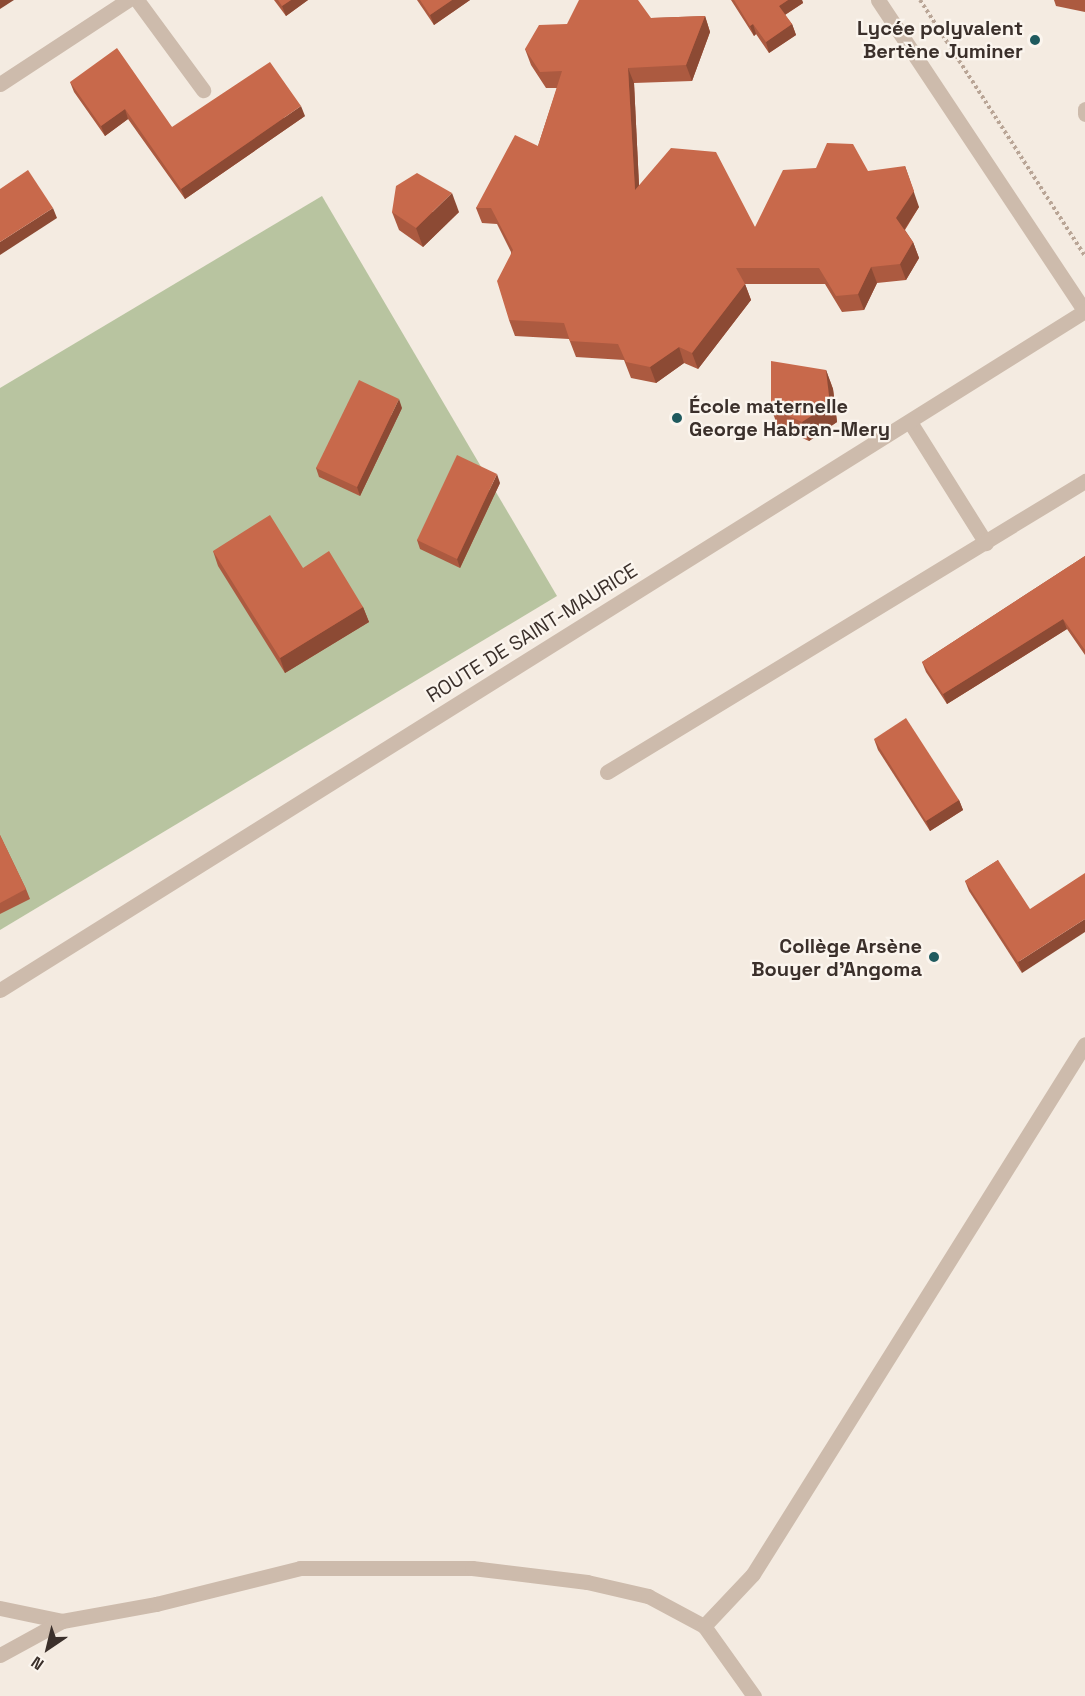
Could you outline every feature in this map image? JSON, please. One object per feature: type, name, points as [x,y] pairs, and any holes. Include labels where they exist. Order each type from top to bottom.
[{"type":"street","points":[[0,84],[128,0]]},
{"type":"street","points":[[137,0],[203,90]]},
{"type":"street","points":[[878,0],[1085,311]]},
{"type":"street","points":[[1085,109],[1085,114]]},
{"type":"street","name":"ROUTE DE SAINT-MAURICE","points":[[0,990],[1085,311]]},
{"type":"street","points":[[910,422],[986,543]]},
{"type":"street","points":[[607,772],[1085,481]]},
{"type":"street","points":[[704,1626],[753,1574],[1085,1044]]},
{"type":"street","points":[[0,1655],[62,1621],[156,1604],[300,1568],[472,1568],[587,1582],[648,1596],[704,1626],[754,1696]]},
{"type":"street","points":[[0,1608],[62,1621]]},
{"type":"path","points":[[920,0],[1085,256]]},
{"type":"green space","points":[[322,196],[557,596],[0,930],[0,388]]},
{"type":"building","points":[[278,0],[291,0],[282,6]]},
{"type":"building","points":[[420,0],[452,0],[430,15]]},
{"type":"building","points":[[579,0],[638,0],[651,18],[705,16],[686,65],[628,68],[635,190],[671,148],[716,152],[755,227],[783,170],[816,168],[827,143],[853,144],[868,171],[905,166],[914,191],[896,218],[913,242],[900,264],[871,267],[858,294],[836,296],[819,268],[736,268],[745,284],[692,353],[679,347],[650,367],[626,362],[618,344],[570,341],[564,323],[509,320],[497,281],[513,250],[491,208],[476,208],[515,135],[538,146],[562,71],[540,72],[525,49],[539,25],[567,24]]},
{"type":"building","points":[[734,0],[788,0],[779,6],[792,24],[766,42],[753,24],[750,26]]},
{"type":"building","points":[[117,48],[172,127],[270,62],[301,106],[181,189],[125,109],[101,126],[70,82]]},
{"type":"building","points":[[28,170],[53,208],[0,242],[0,189]]},
{"type":"building","points":[[417,173],[452,193],[416,228],[392,212],[396,186]]},
{"type":"building","points":[[771,361],[826,370],[830,404],[802,422],[771,408]]},
{"type":"building","points":[[359,380],[399,399],[357,487],[316,468]]},
{"type":"building","points":[[457,455],[497,474],[457,559],[417,540]]},
{"type":"building","points":[[270,515],[303,568],[329,551],[363,607],[280,658],[213,551]]},
{"type":"building","points":[[1085,556],[1085,650],[1063,619],[943,694],[922,662]]},
{"type":"building","points":[[906,718],[959,800],[926,821],[874,739]]},
{"type":"building","points":[[0,835],[26,889],[0,903]]},
{"type":"building","points":[[998,860],[1030,909],[1085,873],[1085,919],[1018,962],[965,881]]},
{"type":"place","name":"Lycée polyvalent Bertène Juminer","points":[[1035,40]]},
{"type":"place","name":"École maternelle George Habran-Mery","points":[[677,418]]},
{"type":"place","name":"Collège Arsène Bouyer d'Angoma","points":[[934,957]]}]
